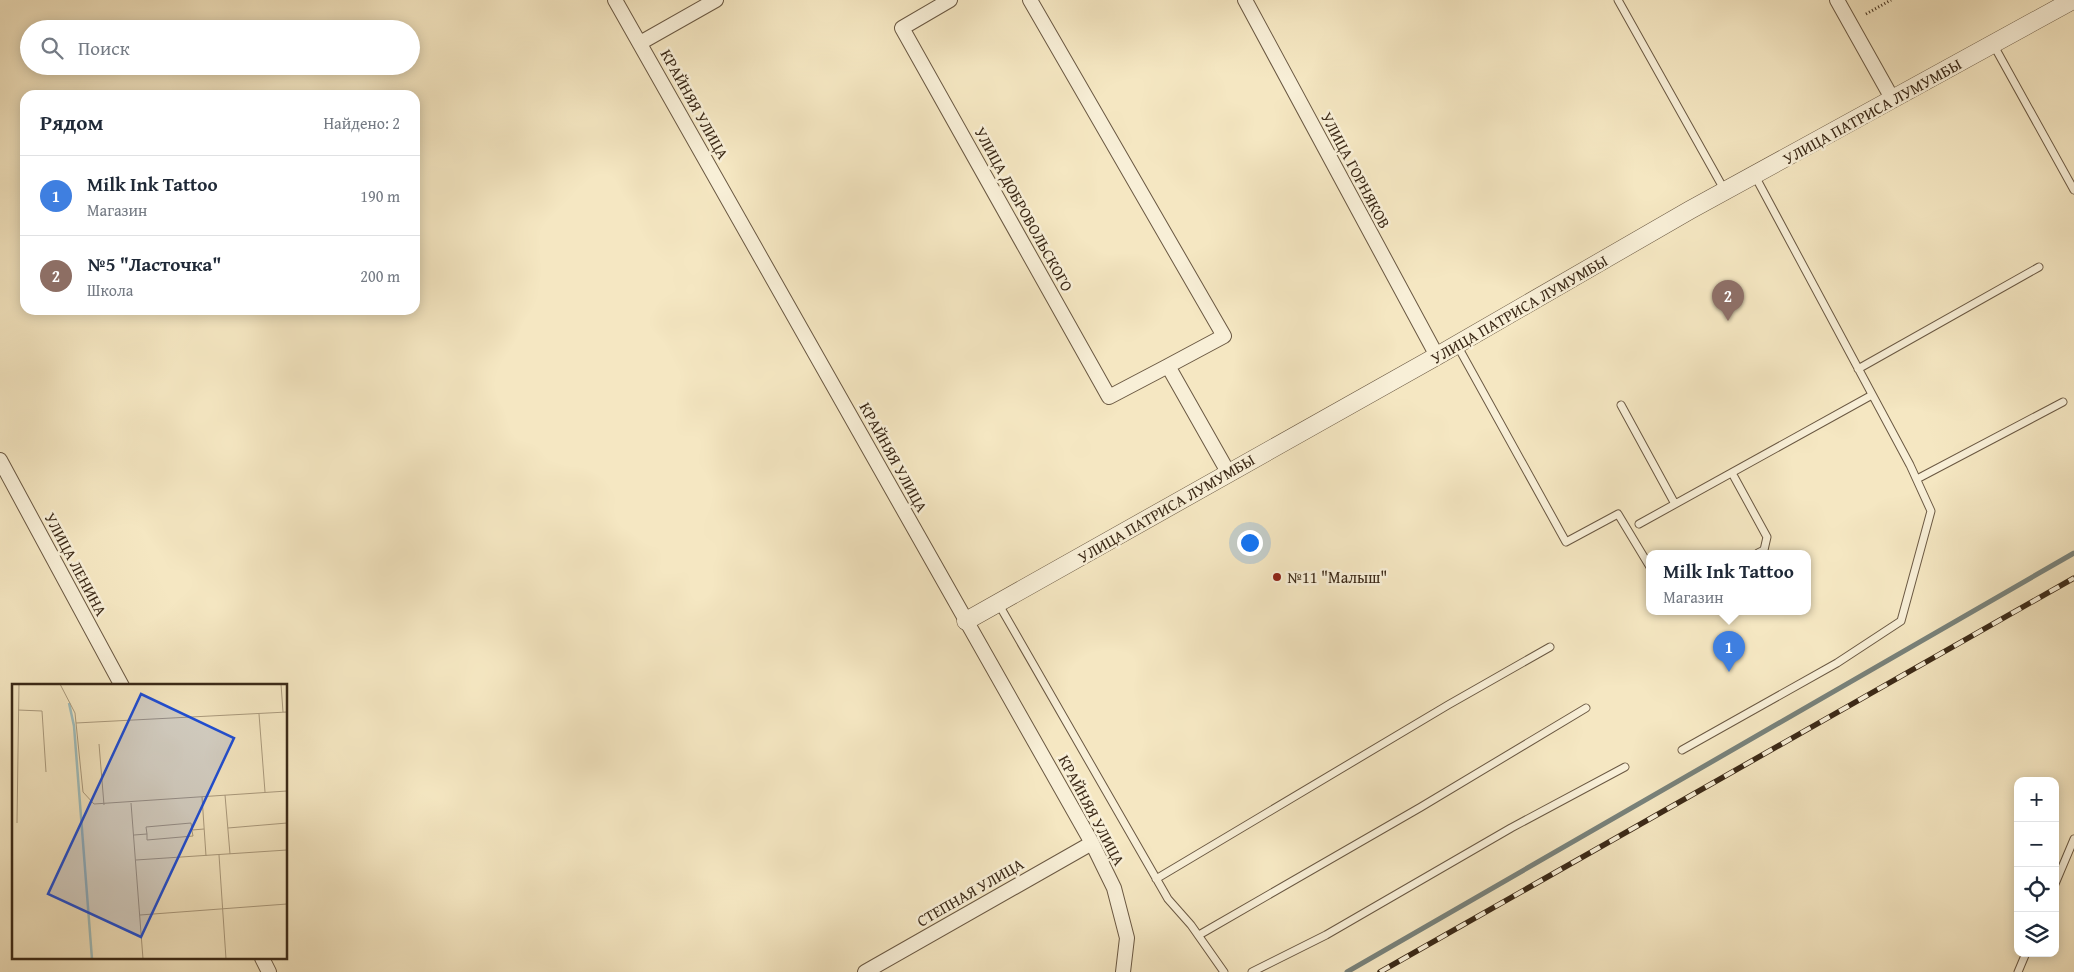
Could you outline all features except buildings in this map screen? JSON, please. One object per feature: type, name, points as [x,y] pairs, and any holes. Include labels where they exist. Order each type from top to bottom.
[{"type":"street","name":"КРАЙНЯЯ УЛИЦА","points":[[615,0],[1092,843],[1114,888],[1127,938],[1123,972]]},
{"type":"street","points":[[640,43],[716,0]]},
{"type":"street","name":"УЛИЦА ДОБРОВОЛЬСКОГО","points":[[950,0],[902,28],[1109,397],[1224,336],[1030,0]]},
{"type":"street","name":"УЛИЦА ГОРНЯКОВ","points":[[1245,0],[1437,356]]},
{"type":"street","points":[[1837,0],[1893,100]]},
{"type":"street","name":"УЛИЦА ПАТРИСА ЛУМУМБЫ","points":[[966,621],[1437,356],[1725,191],[2073,0]]},
{"type":"street","points":[[1168,366],[1228,472]]},
{"type":"street","name":"УЛИЦА ЛЕНИНА","points":[[0,460],[121,684]]},
{"type":"street","name":"СТЕПНАЯ УЛИЦА","points":[[865,972],[1092,843]]},
{"type":"street","points":[[263,960],[269,972]]},
{"type":"lane","points":[[1618,0],[1725,191]]},
{"type":"lane","points":[[1993,44],[2074,190]]},
{"type":"lane","points":[[1682,750],[1837,664],[1901,621],[1931,511],[1917,480],[1858,368],[1754,175]]},
{"type":"lane","points":[[1858,368],[2039,267]]},
{"type":"lane","points":[[1456,345],[1548,514],[1566,542],[1618,514],[1646,560]]},
{"type":"lane","points":[[1639,524],[1872,395]]},
{"type":"lane","points":[[1917,480],[2064,402]]},
{"type":"lane","points":[[1621,404],[1675,504]]},
{"type":"lane","points":[[1732,473],[1767,537],[1764,550]]},
{"type":"lane","points":[[998,603],[1168,899],[1198,935],[1224,972]]},
{"type":"lane","points":[[1156,879],[1439,710],[1550,647]]},
{"type":"lane","points":[[1198,935],[1421,807],[1586,708]]},
{"type":"lane","points":[[1252,972],[1326,935],[1511,828],[1625,767]]},
{"type":"lane","points":[[2059,875],[2074,839]]},
{"type":"lane","points":[[2018,972],[2024,957]]},
{"type":"path","points":[[1866,14],[1891,0]]},
{"type":"waterway","points":[[1347,972],[2074,553]]},
{"type":"railway","points":[[1380,972],[2074,578]]},
{"type":"place","name":"№5 \"Ласточка\"","points":[[1728,321]]},
{"type":"place","name":"№11 \"Малыш\"","points":[[1277,577]]},
{"type":"place","name":"Milk Ink Tattoo","points":[[1729,672]]}]
